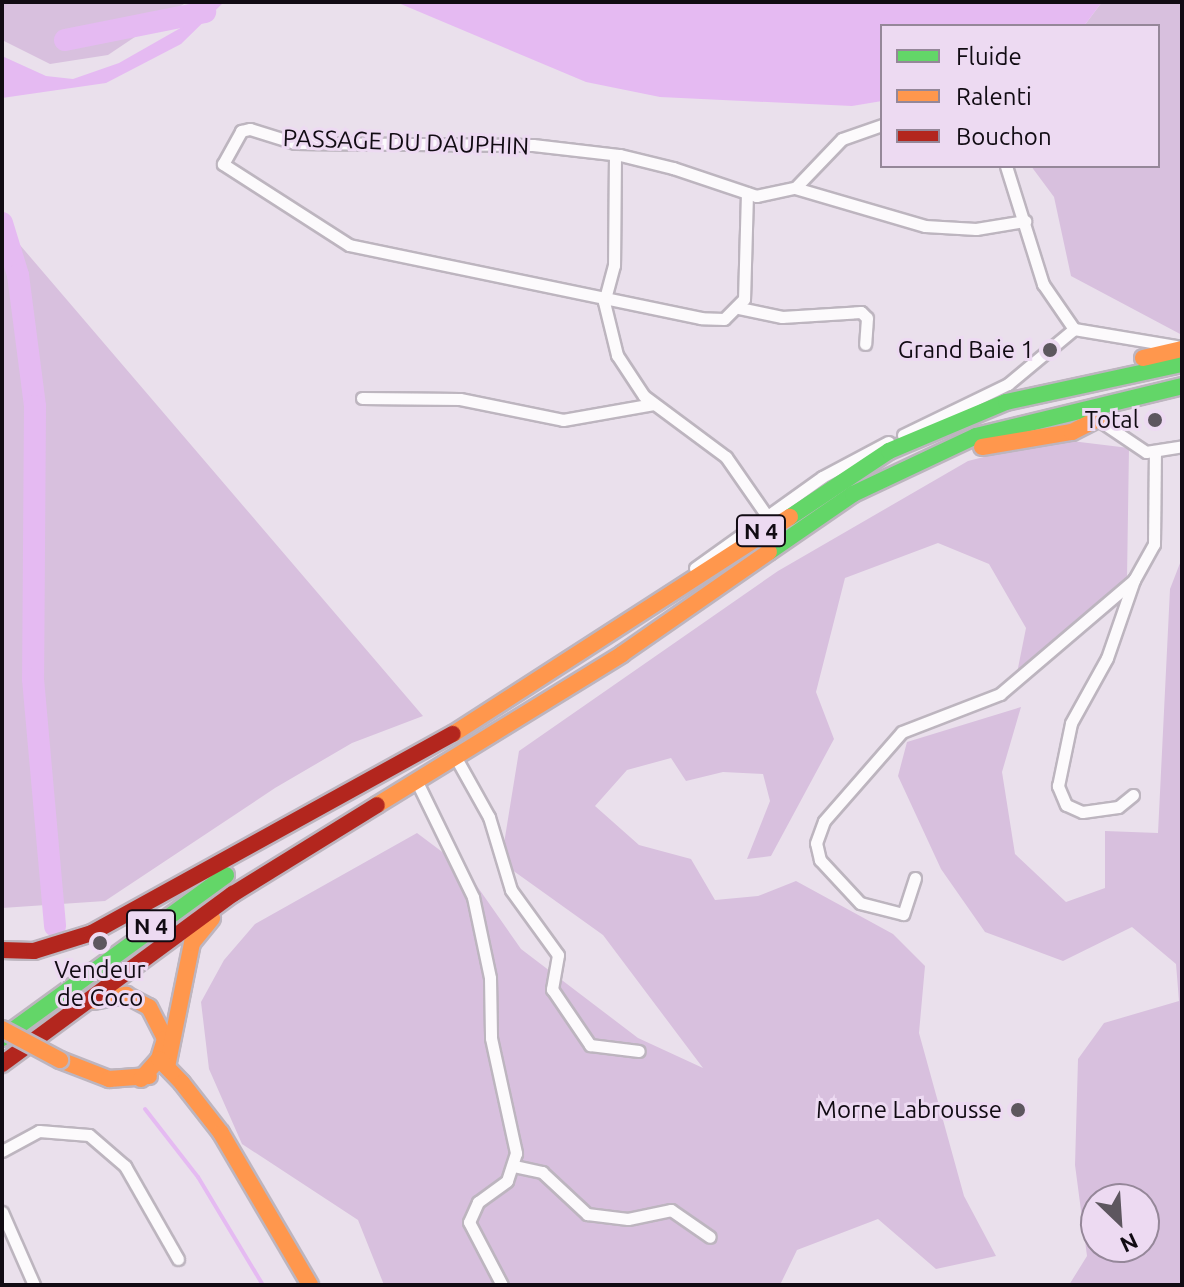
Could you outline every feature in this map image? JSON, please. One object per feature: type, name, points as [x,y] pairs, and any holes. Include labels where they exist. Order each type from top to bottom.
[{"type":"main road","points":[[1101,378],[1182,348]]},
{"type":"main road","name":"N 4","points":[[2,1038],[305,820],[447,738],[854,470],[969,415],[1101,378],[1182,364]]},
{"type":"main road","name":"N 4","points":[[2,1064],[293,855],[622,654],[785,536],[897,471],[1040,415],[1182,386]]},
{"type":"main road","points":[[897,471],[1027,436],[1072,432],[1097,419]]},
{"type":"main road","points":[[2,950],[34,951],[92,933],[305,820]]},
{"type":"main road","points":[[2,1029],[91,1076],[141,1079],[163,1063],[197,933],[293,855]]},
{"type":"main road","points":[[86,1004],[126,995],[143,1003],[161,1025],[163,1063],[221,1133],[310,1285]]},
{"type":"street","points":[[880,126],[842,139],[795,188],[925,226],[976,229],[1025,221]]},
{"type":"street","name":"PASSAGE DU DAUPHIN","points":[[604,302],[349,245],[231,176],[224,153],[250,129],[295,143],[459,141],[615,155],[747,193],[795,188]]},
{"type":"street","points":[[615,155],[614,265],[604,302],[617,355],[654,404],[726,457],[767,516]]},
{"type":"street","points":[[1007,168],[1043,284],[1074,329],[1182,348]]},
{"type":"street","points":[[739,308],[747,193]]},
{"type":"street","points":[[604,302],[724,319],[739,308],[782,317],[861,312],[867,318],[865,344]]},
{"type":"street","points":[[447,738],[767,516],[862,455],[1008,384],[1074,329]]},
{"type":"street","points":[[362,398],[460,399],[563,420],[654,404]]},
{"type":"street","points":[[1097,419],[1155,454],[1182,446]]},
{"type":"street","points":[[1133,795],[1118,807],[1082,812],[1066,805],[1058,786],[1071,723],[1107,658],[1134,580],[1154,544],[1155,454]]},
{"type":"street","points":[[915,878],[903,914],[860,903],[820,860],[824,821],[902,732],[1000,694],[1134,580]]},
{"type":"street","points":[[456,758],[489,817],[511,890],[558,955],[552,989],[590,1045],[639,1051]]},
{"type":"street","points":[[417,782],[473,897],[514,1166],[469,1222],[502,1285]]},
{"type":"street","points":[[2,1151],[39,1131],[89,1135],[125,1166],[178,1259]]},
{"type":"street","points":[[514,1166],[542,1172],[587,1214],[628,1219],[671,1210],[710,1237]]},
{"type":"street","points":[[2,1212],[34,1285]]},
{"type":"shaded area","points":[[2,2],[187,2],[108,55],[50,64],[2,40]]},
{"type":"shaded area","points":[[209,2],[224,2],[181,44],[106,83],[2,98],[2,56],[46,76],[73,79],[119,63],[184,26]]},
{"type":"shaded area","points":[[396,2],[1102,2],[1086,24],[880,24],[880,101],[852,106],[660,97],[586,82]]},
{"type":"shaded area","points":[[1102,2],[1182,2],[1182,335],[1071,276],[1054,197],[1032,168],[1160,168],[1160,24],[1086,24]]},
{"type":"shaded area","points":[[2,224],[423,716],[352,743],[275,788],[105,901],[2,908]]},
{"type":"shaded area","points":[[1055,439],[1129,448],[1127,579],[1016,678],[1026,628],[989,564],[938,543],[845,578],[816,692],[834,739],[771,856],[747,859],[770,801],[763,774],[723,772],[686,781],[671,758],[627,770],[595,806],[639,845],[691,859],[715,900],[758,896],[796,881],[893,934],[925,966],[919,1033],[964,1196],[996,1256],[936,1269],[878,1219],[797,1250],[780,1285],[384,1285],[358,1220],[242,1144],[209,1069],[201,1002],[224,960],[255,924],[417,833],[465,869],[521,949],[638,1038],[703,1068],[603,935],[501,862],[519,751],[778,571],[968,461]]},
{"type":"shaded area","points":[[1182,558],[1182,1285],[1069,1285],[1083,1263],[1160,1263],[1160,1183],[1080,1183],[1080,1203],[1075,1165],[1078,1059],[1104,1023],[1179,1001],[1176,964],[1132,927],[1063,961],[985,932],[941,869],[898,776],[907,742],[1021,707],[1002,772],[1015,854],[1066,902],[1105,888],[1105,831],[1158,833],[1170,589]]},
{"type":"waterway","points":[[65,40],[205,12]]},
{"type":"waterway","points":[[2,223],[18,275],[35,406],[33,679],[55,926]]},
{"type":"waterway","points":[[145,1109],[198,1177],[263,1285]]},
{"type":"traffic: fast","points":[[790,517],[889,451],[1006,402],[1182,364]]},
{"type":"traffic: fast","points":[[769,552],[853,494],[976,436],[1182,386]]},
{"type":"traffic: fast","points":[[2,1038],[226,875]]},
{"type":"traffic: slow","points":[[1143,358],[1182,349]]},
{"type":"traffic: slow","points":[[982,447],[1072,432],[1097,419]]},
{"type":"traffic: slow","points":[[453,734],[790,517]]},
{"type":"traffic: slow","points":[[377,805],[622,654],[769,552]]},
{"type":"traffic: slow","points":[[167,1067],[192,943],[212,918]]},
{"type":"traffic: slow","points":[[94,1001],[126,995],[149,1007],[165,1039],[159,1059]]},
{"type":"traffic: slow","points":[[2,1029],[60,1060]]},
{"type":"traffic: slow","points":[[141,1079],[159,1059],[182,1083],[221,1133],[310,1285]]},
{"type":"traffic: slow","points":[[60,1060],[109,1079],[149,1076]]},
{"type":"traffic: jam","points":[[2,950],[34,951],[92,933],[453,734]]},
{"type":"traffic: jam","points":[[2,1064],[233,894],[377,805]]},
{"type":"place","name":"Grand Baie 1","points":[[1050,350]]},
{"type":"place","name":"Total","points":[[1155,420]]},
{"type":"place","name":"Vendeur de Coco","points":[[100,943]]},
{"type":"place","name":"Morne Labrousse","points":[[1018,1110]]}]
